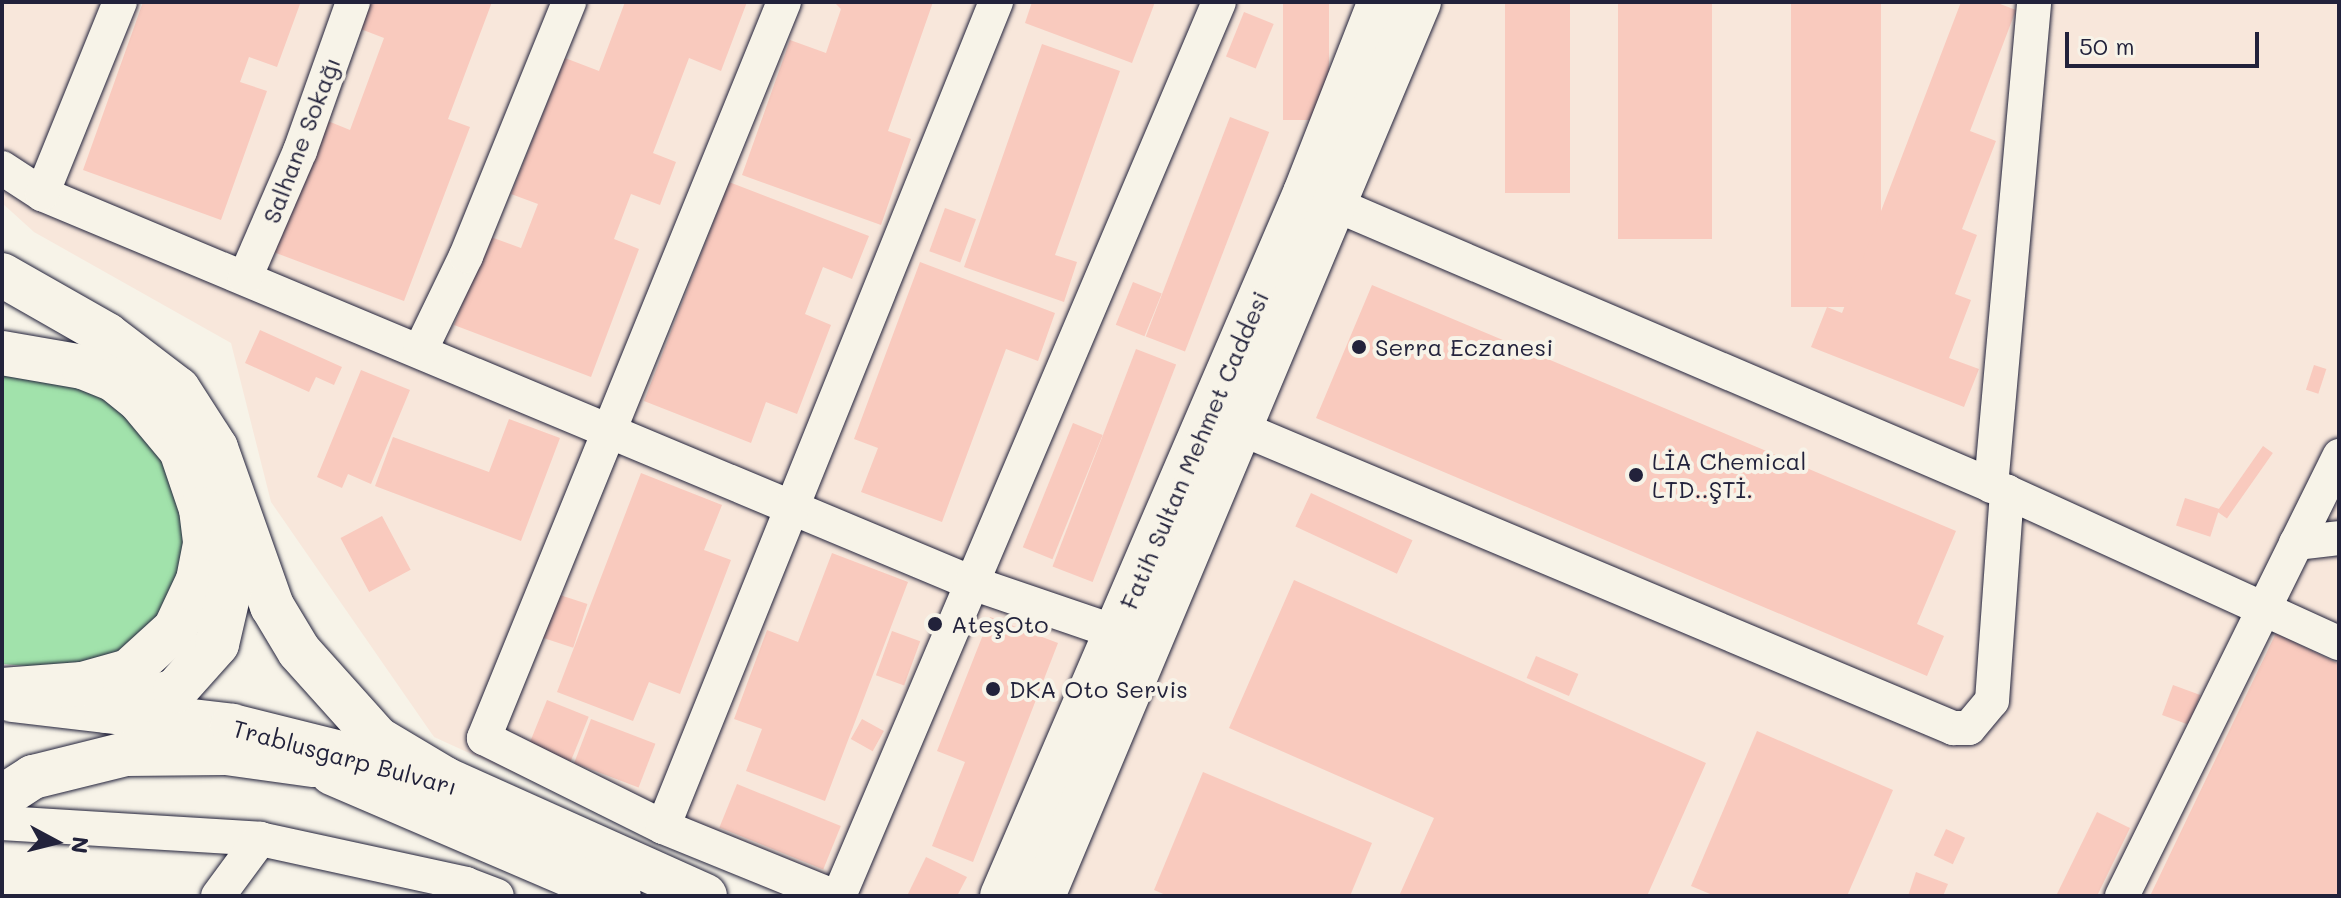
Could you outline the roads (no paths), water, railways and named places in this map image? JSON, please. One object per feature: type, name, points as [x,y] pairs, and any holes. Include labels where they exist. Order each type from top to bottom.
[{"type":"main road","name":"Fatih Sultan Mehmet Caddesi","points":[[1002,896],[1240,428],[1320,198],[1380,2]]},
{"type":"main road","name":"Fatih Sultan Mehmet Caddesi","points":[[1043,896],[1132,638],[1320,198],[1419,2]]},
{"type":"main road","points":[[2,275],[107,335],[178,389],[203,424],[229,482],[272,606],[299,651],[378,739],[445,779]]},
{"type":"main road","points":[[2,353],[83,367],[113,379],[140,401],[181,450],[201,509],[205,544],[198,580],[175,629],[129,671],[82,684],[2,690]]},
{"type":"main road","points":[[106,711],[175,691],[217,644],[235,543],[229,482]]},
{"type":"main road","name":"Trablusgarp Bulvarı","points":[[2,698],[232,726],[445,779],[705,896]]},
{"type":"main road","name":"Trablusgarp Bulvarı","points":[[106,711],[314,765],[619,896]]},
{"type":"main road","points":[[2,797],[33,777],[126,754],[226,753],[314,765]]},
{"type":"street","points":[[42,194],[120,2]]},
{"type":"street","name":"Salhane Sokağı","points":[[245,278],[300,151],[353,2]]},
{"type":"street","points":[[420,351],[466,256],[569,2]]},
{"type":"street","points":[[784,2],[484,738],[663,827],[836,896],[1219,2]]},
{"type":"street","points":[[663,827],[996,2]]},
{"type":"street","points":[[1240,428],[1953,728],[1969,728],[1992,701],[1999,489],[2034,2]]},
{"type":"street","points":[[2,168],[42,194],[972,583],[1132,638]]},
{"type":"street","points":[[1320,198],[1999,489],[2339,643]]},
{"type":"street","points":[[2122,896],[2339,456]]},
{"type":"street","points":[[2296,543],[2339,538]]},
{"type":"street","points":[[2,823],[260,839],[466,884],[497,896]]},
{"type":"street","points":[[218,896],[260,839]]},
{"type":"place","name":"Serra Eczanesi","points":[[1359,347]]},
{"type":"place","name":"LİA Chemical LTD..ŞTİ.","points":[[1636,475]]},
{"type":"place","name":"AteşOto","points":[[935,624]]},
{"type":"place","name":"DKA Oto Servis","points":[[993,689]]}]
